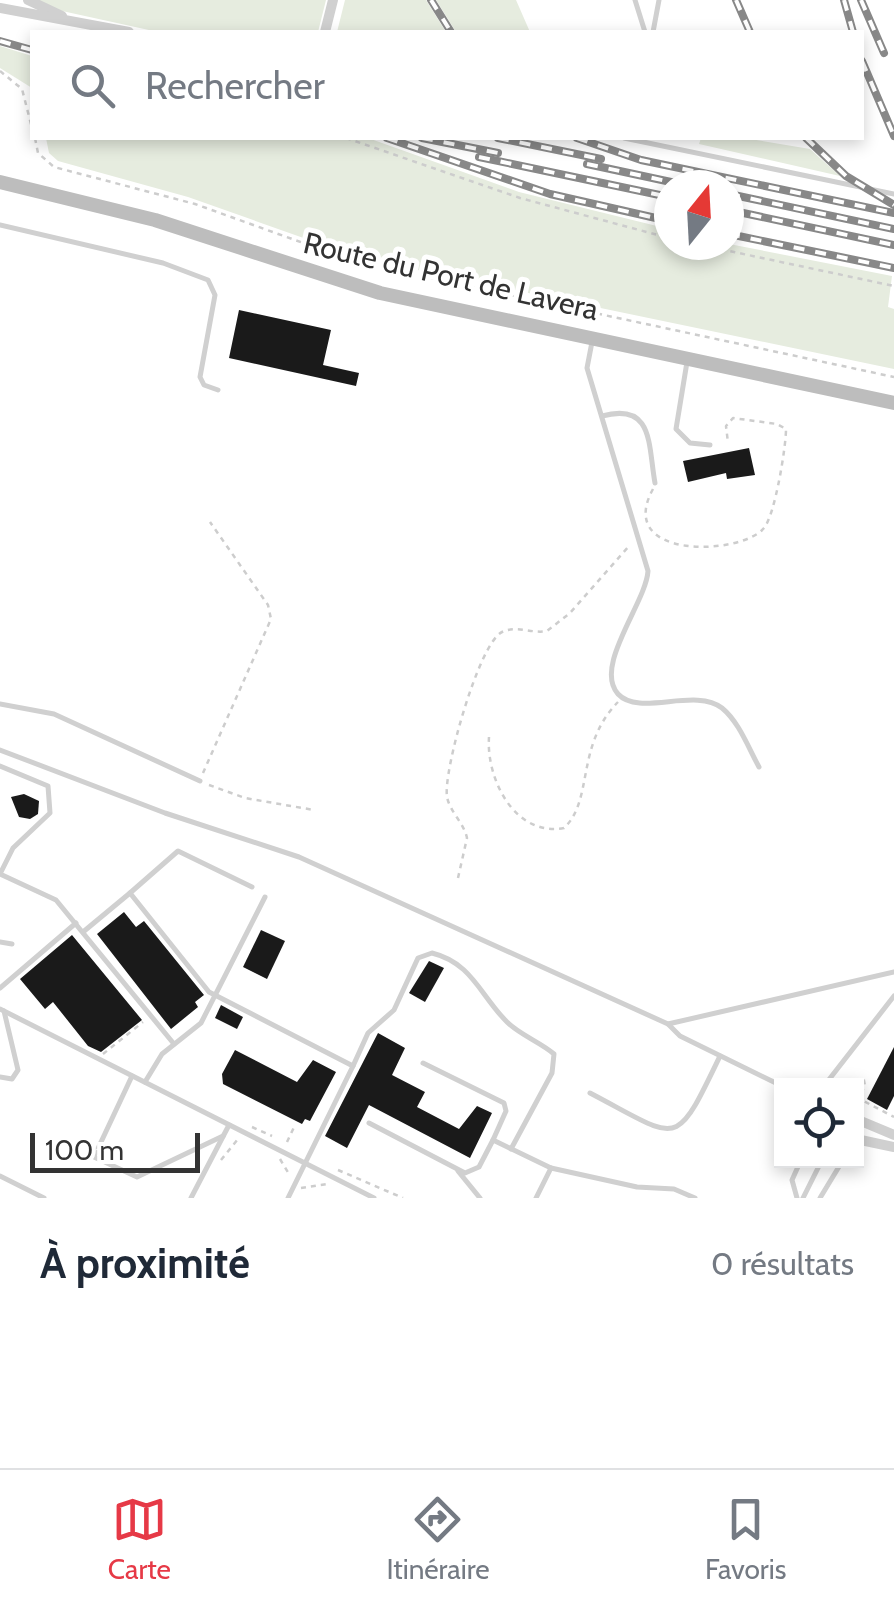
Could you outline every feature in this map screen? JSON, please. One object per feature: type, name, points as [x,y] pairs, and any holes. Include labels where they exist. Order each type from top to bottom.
[{"type":"street","points":[[28,0],[92,25]]},
{"type":"street","points":[[325,30],[332,0]]},
{"type":"street","points":[[0,8],[118,30]]},
{"type":"street","name":"Route du Port de Lavera","points":[[0,182],[156,220],[380,293],[894,403]]},
{"type":"street","points":[[864,1122],[894,1135]]},
{"type":"street","points":[[864,1141],[894,1147]]},
{"type":"lane","points":[[635,0],[644,30]]},
{"type":"lane","points":[[654,30],[660,0]]},
{"type":"lane","points":[[634,140],[894,194]]},
{"type":"lane","points":[[680,149],[682,140]]},
{"type":"lane","points":[[0,225],[162,263],[208,280],[215,295],[200,377],[204,385],[218,390]]},
{"type":"lane","points":[[593,339],[588,368],[647,580],[612,669],[612,682],[623,698],[717,704],[735,722],[759,766]]},
{"type":"lane","points":[[688,359],[676,429],[690,443],[710,444]]},
{"type":"lane","points":[[602,416],[624,412],[638,418],[646,430],[654,483]]},
{"type":"lane","points":[[0,704],[54,714],[200,781]]},
{"type":"lane","points":[[0,750],[165,812],[299,856],[668,1024],[680,1036],[774,1082]]},
{"type":"lane","points":[[0,766],[48,786],[53,805],[50,814],[13,848],[0,874],[49,895],[174,1044]]},
{"type":"lane","points":[[83,932],[178,851],[252,887]]},
{"type":"lane","points":[[130,893],[218,998],[352,1066]]},
{"type":"lane","points":[[145,1082],[174,1044],[197,1030],[218,998],[265,896]]},
{"type":"lane","points":[[0,988],[76,923]]},
{"type":"lane","points":[[0,942],[12,944]]},
{"type":"lane","points":[[288,1198],[368,1033],[394,1010],[418,958],[432,953],[474,976],[508,1023],[554,1054],[552,1073],[511,1149]]},
{"type":"lane","points":[[668,1024],[894,972]]},
{"type":"lane","points":[[830,1078],[894,996]]},
{"type":"lane","points":[[2,1010],[374,1198]]},
{"type":"lane","points":[[0,1078],[12,1079],[18,1070],[2,1010]]},
{"type":"lane","points":[[590,1093],[659,1128],[677,1128],[692,1116],[720,1056]]},
{"type":"lane","points":[[370,1123],[456,1168],[476,1171],[506,1111],[504,1102],[422,1063]]},
{"type":"lane","points":[[132,1076],[94,1157],[137,1177],[223,1136]]},
{"type":"lane","points":[[191,1198],[229,1124]]},
{"type":"lane","points":[[493,1140],[552,1168],[637,1187],[674,1189],[695,1198]]},
{"type":"lane","points":[[456,1168],[480,1198]]},
{"type":"lane","points":[[536,1198],[552,1168]]},
{"type":"lane","points":[[797,1168],[792,1180],[800,1198]]},
{"type":"lane","points":[[800,1198],[817,1168]]},
{"type":"lane","points":[[820,1198],[838,1168]]},
{"type":"lane","points":[[0,1176],[44,1198]]},
{"type":"path","points":[[0,70],[22,89],[30,120]]},
{"type":"path","points":[[35,140],[38,153],[54,167],[195,204],[356,262],[894,377]]},
{"type":"path","points":[[352,140],[520,198],[654,234]]},
{"type":"path","points":[[744,254],[894,286]]},
{"type":"path","points":[[654,483],[646,505],[648,515],[656,535],[666,542],[690,548],[756,536],[768,522],[786,430],[740,416],[726,426],[728,443]]},
{"type":"path","points":[[210,522],[268,606],[271,619],[200,781],[245,798],[314,810]]},
{"type":"path","points":[[458,878],[468,838],[450,806],[447,781],[473,681],[491,640],[508,630],[548,631],[638,538]]},
{"type":"path","points":[[489,737],[492,774],[508,804],[540,827],[564,828],[578,809],[596,730],[623,698]]},
{"type":"path","points":[[98,1054],[146,1020]]},
{"type":"path","points":[[864,1102],[894,1117]]},
{"type":"path","points":[[285,1145],[294,1125]]},
{"type":"path","points":[[221,1160],[241,1138]]},
{"type":"path","points":[[280,1158],[293,1179]]},
{"type":"path","points":[[337,1170],[403,1198]]},
{"type":"path","points":[[299,1188],[330,1184]]},
{"type":"shaded area","points":[[38,0],[326,0],[318,30],[149,30],[53,9]]},
{"type":"shaded area","points":[[345,0],[426,0],[445,30],[338,30]]},
{"type":"shaded area","points":[[436,0],[516,0],[529,30],[455,30]]},
{"type":"shaded area","points":[[0,46],[30,55],[30,87],[0,68]]},
{"type":"shaded area","points":[[46,140],[374,140],[519,192],[654,225],[654,260],[744,260],[744,247],[892,276],[888,307],[894,309],[894,369],[360,258],[188,197],[58,161],[49,153]]},
{"type":"shaded area","points":[[700,140],[756,140],[810,149],[840,176],[699,144]]},
{"type":"building","points":[[239,310],[331,330],[323,365],[359,373],[356,386],[229,358]]},
{"type":"building","points":[[749,448],[755,475],[727,479],[726,473],[688,482],[683,461]]},
{"type":"building","points":[[24,794],[39,801],[38,814],[30,819],[19,817],[11,797]]},
{"type":"building","points":[[124,912],[136,927],[144,921],[204,995],[195,1002],[198,1007],[171,1029],[97,934]]},
{"type":"building","points":[[261,930],[285,941],[267,979],[243,967]]},
{"type":"building","points":[[72,935],[142,1020],[101,1052],[88,1046],[53,1002],[45,1009],[20,979]]},
{"type":"building","points":[[429,961],[444,968],[425,1002],[409,993]]},
{"type":"building","points":[[221,1005],[243,1017],[237,1029],[215,1018]]},
{"type":"building","points":[[378,1033],[405,1048],[392,1075],[425,1092],[417,1107],[459,1129],[477,1106],[492,1113],[470,1158],[369,1105],[347,1148],[325,1136]]},
{"type":"building","points":[[894,1047],[894,1096],[887,1110],[867,1099]]},
{"type":"building","points":[[235,1050],[297,1082],[313,1060],[336,1072],[310,1121],[305,1119],[302,1124],[223,1084],[222,1074]]},
{"type":"railway","points":[[431,0],[450,30]]},
{"type":"railway","points":[[736,0],[749,30]]},
{"type":"railway","points":[[844,0],[852,30]]},
{"type":"railway","points":[[861,0],[884,53]]},
{"type":"railway","points":[[0,41],[30,49]]},
{"type":"railway","points":[[864,66],[894,136]]},
{"type":"railway","points":[[393,140],[550,194],[654,218]]},
{"type":"railway","points":[[432,140],[498,153]]},
{"type":"railway","points":[[508,140],[601,159]]},
{"type":"railway","points":[[583,140],[641,160],[894,213]]},
{"type":"railway","points":[[808,140],[846,176],[894,205]]},
{"type":"railway","points":[[479,157],[654,194]]},
{"type":"railway","points":[[587,164],[654,178]]},
{"type":"railway","points":[[744,197],[894,229]]},
{"type":"railway","points":[[744,213],[894,245]]},
{"type":"railway","points":[[744,237],[894,268]]}]
